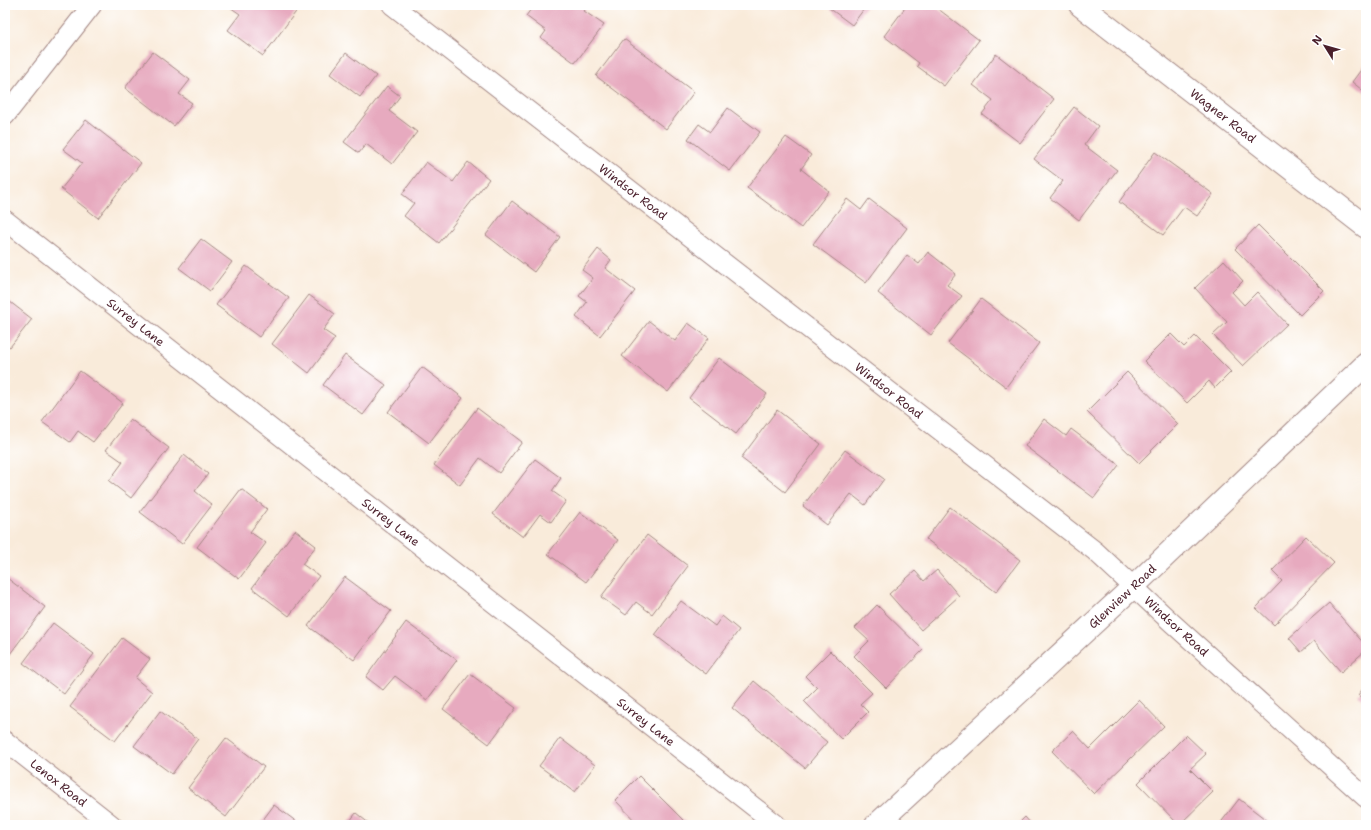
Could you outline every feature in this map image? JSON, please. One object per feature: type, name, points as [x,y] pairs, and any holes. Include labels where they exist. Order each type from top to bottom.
[{"type":"main road","name":"Wagner Road","points":[[1080,5],[1366,227]]},
{"type":"main road","name":"Glenview Road","points":[[876,825],[1134,586],[1366,364]]},
{"type":"street","points":[[5,116],[92,5]]},
{"type":"street","name":"Windsor Road","points":[[392,5],[1095,551],[1134,586],[1170,622],[1366,798]]},
{"type":"street","name":"Surrey Lane","points":[[5,220],[777,825]]},
{"type":"street","name":"Lenox Road","points":[[5,741],[112,825]]},
{"type":"building","points":[[227,5],[293,5],[298,9],[263,56],[228,30],[240,14]]},
{"type":"building","points":[[534,5],[588,5],[584,11],[604,25],[575,63],[541,38],[546,31],[526,16]]},
{"type":"building","points":[[825,5],[867,5],[852,25]]},
{"type":"building","points":[[907,5],[933,5],[979,40],[944,86],[917,66],[919,63],[884,36]]},
{"type":"building","points":[[624,39],[694,92],[666,129],[596,76]]},
{"type":"building","points":[[153,52],[190,80],[179,94],[192,103],[174,126],[125,88]]},
{"type":"building","points":[[346,53],[376,76],[360,97],[330,74]]},
{"type":"building","points":[[996,54],[1054,99],[1020,143],[982,114],[993,100],[973,85]]},
{"type":"building","points":[[1366,63],[1366,93],[1352,82]]},
{"type":"building","points":[[387,86],[400,96],[389,111],[417,132],[392,164],[366,144],[359,153],[344,142]]},
{"type":"building","points":[[1074,107],[1098,126],[1084,145],[1117,170],[1079,220],[1050,198],[1063,181],[1034,159]]},
{"type":"building","points":[[728,108],[760,132],[730,171],[688,139],[699,124],[710,132]]},
{"type":"building","points":[[86,120],[141,163],[98,218],[61,189],[82,163],[63,149]]},
{"type":"building","points":[[786,137],[811,155],[801,169],[829,191],[801,228],[747,188]]},
{"type":"building","points":[[1155,152],[1213,194],[1197,216],[1184,207],[1163,235],[1119,202]]},
{"type":"building","points":[[426,162],[453,182],[468,162],[489,179],[439,243],[404,216],[414,203],[402,194]]},
{"type":"building","points":[[847,199],[861,210],[869,199],[907,228],[866,283],[813,244]]},
{"type":"building","points":[[512,201],[560,237],[534,272],[486,235]]},
{"type":"building","points":[[1258,225],[1324,291],[1300,315],[1235,249]]},
{"type":"building","points":[[201,239],[232,262],[210,291],[179,268]]},
{"type":"building","points":[[598,249],[611,260],[605,268],[635,291],[600,336],[576,317],[587,302],[579,296],[593,278],[582,270]]},
{"type":"building","points":[[928,252],[956,274],[947,285],[962,296],[931,335],[878,293],[907,255],[919,264]]},
{"type":"building","points":[[1224,260],[1243,281],[1232,292],[1244,305],[1257,292],[1287,324],[1243,366],[1213,335],[1227,322],[1195,288]]},
{"type":"building","points":[[246,266],[289,298],[259,337],[216,305]]},
{"type":"building","points":[[309,295],[335,314],[323,330],[335,338],[309,373],[272,344]]},
{"type":"building","points":[[5,298],[32,319],[10,347],[5,344]]},
{"type":"building","points":[[981,299],[1039,343],[1006,387],[948,343]]},
{"type":"building","points":[[649,321],[675,341],[688,323],[709,338],[668,392],[622,356]]},
{"type":"building","points":[[1171,334],[1184,347],[1195,336],[1231,372],[1215,388],[1209,381],[1187,403],[1144,361]]},
{"type":"building","points":[[345,355],[386,385],[363,415],[323,385]]},
{"type":"building","points":[[719,358],[767,394],[736,434],[689,398]]},
{"type":"building","points":[[422,367],[463,398],[429,443],[388,412]]},
{"type":"building","points":[[80,371],[123,403],[93,442],[78,431],[70,442],[42,422]]},
{"type":"building","points":[[1127,372],[1178,424],[1139,463],[1087,412]]},
{"type":"building","points":[[477,408],[522,442],[499,473],[480,458],[460,485],[434,465]]},
{"type":"building","points":[[777,410],[821,444],[785,492],[741,458]]},
{"type":"building","points":[[130,419],[169,448],[131,498],[109,481],[123,462],[106,450]]},
{"type":"building","points":[[1044,419],[1066,436],[1071,429],[1119,465],[1094,498],[1025,446]]},
{"type":"building","points":[[845,450],[884,479],[865,505],[851,494],[827,525],[803,506]]},
{"type":"building","points":[[184,455],[208,474],[195,491],[212,505],[182,544],[140,512]]},
{"type":"building","points":[[535,459],[561,478],[552,491],[566,501],[551,522],[540,514],[523,537],[493,514]]},
{"type":"building","points":[[241,489],[267,509],[250,532],[266,543],[239,579],[197,547]]},
{"type":"building","points":[[950,507],[1020,560],[996,592],[926,539]]},
{"type":"building","points":[[580,512],[618,540],[586,582],[548,554]]},
{"type":"building","points":[[295,530],[316,546],[302,564],[319,576],[289,616],[252,588]]},
{"type":"building","points":[[647,535],[688,566],[652,614],[636,602],[626,615],[601,597]]},
{"type":"building","points":[[1306,536],[1334,563],[1274,625],[1256,608],[1282,581],[1272,571]]},
{"type":"building","points":[[937,570],[959,596],[921,630],[889,594],[915,571],[924,581]]},
{"type":"building","points":[[345,577],[391,611],[354,660],[308,626]]},
{"type":"building","points":[[7,578],[45,607],[7,658],[5,656],[5,580]]},
{"type":"building","points":[[681,601],[715,626],[722,616],[739,630],[706,674],[655,635]]},
{"type":"building","points":[[1329,603],[1366,646],[1366,650],[1341,672],[1314,641],[1301,652],[1289,638]]},
{"type":"building","points":[[877,605],[923,650],[886,688],[854,656],[869,641],[855,628]]},
{"type":"building","points":[[406,622],[457,660],[427,700],[395,676],[383,690],[366,677]]},
{"type":"building","points":[[53,623],[94,654],[64,694],[23,663]]},
{"type":"building","points":[[122,638],[150,659],[135,678],[152,692],[115,741],[70,707]]},
{"type":"building","points":[[830,651],[872,693],[860,704],[868,712],[841,739],[804,701],[817,688],[805,676]]},
{"type":"building","points":[[470,674],[516,708],[489,744],[443,709]]},
{"type":"building","points":[[754,681],[827,742],[805,768],[732,708]]},
{"type":"building","points":[[1366,685],[1366,701],[1358,695]]},
{"type":"building","points":[[1139,700],[1164,726],[1094,794],[1052,751],[1073,731],[1090,749]]},
{"type":"building","points":[[160,711],[198,739],[172,774],[134,746]]},
{"type":"building","points":[[1186,735],[1206,754],[1190,769],[1213,792],[1179,825],[1138,783]]},
{"type":"building","points":[[226,738],[264,767],[226,817],[188,788]]},
{"type":"building","points":[[560,738],[595,765],[575,792],[539,766]]},
{"type":"building","points":[[639,776],[687,824],[686,825],[639,825],[615,800]]},
{"type":"building","points":[[1239,799],[1273,825],[1219,825]]},
{"type":"building","points":[[274,805],[301,825],[259,825]]},
{"type":"building","points":[[356,813],[371,825],[347,825]]},
{"type":"building","points":[[1025,817],[1032,825],[1017,825]]}]
